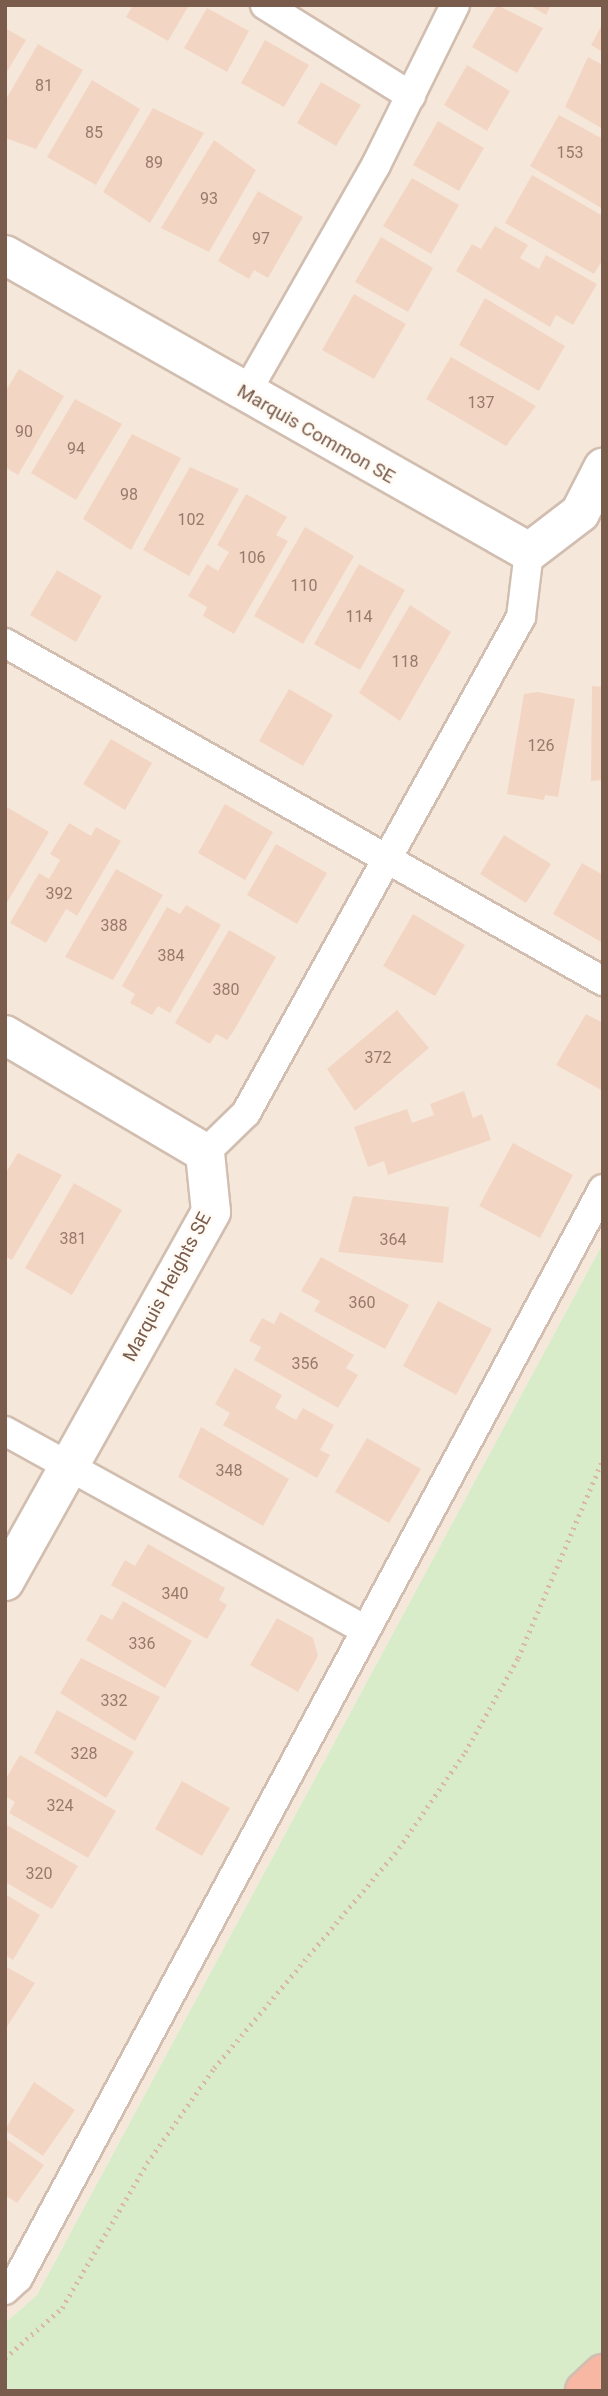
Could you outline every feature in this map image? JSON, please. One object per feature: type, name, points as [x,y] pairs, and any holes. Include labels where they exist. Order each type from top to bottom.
[{"type":"highway","points":[[585,2391],[603,2374]]},
{"type":"street","name":"Marquis Common SE","points":[[5,255],[528,552]]},
{"type":"street","points":[[528,552],[580,513],[603,468]]},
{"type":"street","points":[[5,1035],[205,1153]]},
{"type":"street","name":"Marquis Heights SE","points":[[5,1581],[211,1212],[205,1153]]},
{"type":"lane","points":[[265,5],[411,96]]},
{"type":"lane","points":[[246,393],[411,96],[455,5]]},
{"type":"lane","points":[[205,1153],[246,1112],[384,858],[521,617],[528,552]]},
{"type":"lane","points":[[5,643],[603,981]]},
{"type":"lane","points":[[5,2290],[18,2278],[603,1189]]},
{"type":"lane","points":[[5,1431],[366,1630]]},
{"type":"path","points":[[5,2358],[62,2308],[147,2163],[214,2068],[399,1848],[465,1752],[518,1658],[603,1459]]},
{"type":"shaded area","points":[[5,5],[603,5],[603,1243],[37,2295],[5,2323]]},
{"type":"green space","points":[[603,1243],[603,2391],[5,2391],[5,2323],[37,2295]]},
{"type":"building","points":[[133,5],[189,5],[168,41],[126,17]]},
{"type":"building","points":[[497,5],[543,28],[517,73],[472,47]]},
{"type":"building","points":[[529,5],[551,5],[546,15]]},
{"type":"building","points":[[207,8],[249,31],[227,72],[184,48]]},
{"type":"building","points":[[603,23],[603,52],[591,45]]},
{"type":"building","points":[[5,28],[26,40],[5,75]]},
{"type":"building","points":[[265,40],[309,65],[284,107],[241,83]]},
{"type":"building","points":[[38,44],[83,70],[36,149],[5,138],[5,101]]},
{"type":"building","points":[[588,57],[603,65],[603,129],[565,107]]},
{"type":"building","points":[[467,65],[510,91],[487,131],[444,105]]},
{"type":"building","points":[[92,80],[140,109],[96,185],[47,157]]},
{"type":"building","points":[[321,82],[361,105],[336,146],[297,123]]},
{"type":"building","points":[[153,108],[204,133],[150,223],[103,192]]},
{"type":"building","points":[[559,115],[603,139],[603,209],[530,166]]},
{"type":"building","points":[[438,121],[484,148],[459,191],[413,165]]},
{"type":"building","points":[[214,140],[256,170],[209,252],[161,228]]},
{"type":"building","points":[[532,175],[603,216],[603,259],[594,274],[505,223]]},
{"type":"building","points":[[412,178],[459,205],[431,254],[383,226]]},
{"type":"building","points":[[258,191],[303,217],[268,278],[254,270],[249,279],[218,261]]},
{"type":"building","points":[[495,226],[528,245],[520,258],[539,269],[546,255],[597,284],[573,325],[556,315],[550,327],[456,271],[472,244],[481,249]]},
{"type":"building","points":[[381,237],[433,268],[408,312],[355,282]]},
{"type":"building","points":[[354,294],[406,324],[374,379],[322,350]]},
{"type":"building","points":[[485,298],[565,346],[539,391],[459,345]]},
{"type":"building","points":[[451,357],[536,406],[506,446],[426,399]]},
{"type":"building","points":[[19,369],[64,396],[18,475],[5,467],[5,392]]},
{"type":"building","points":[[75,399],[122,424],[76,500],[31,473]]},
{"type":"building","points":[[132,434],[181,458],[131,550],[83,519]]},
{"type":"building","points":[[190,467],[239,489],[189,576],[143,550]]},
{"type":"building","points":[[246,494],[287,517],[276,535],[288,541],[234,634],[203,616],[207,607],[188,596],[207,564],[218,571],[229,552],[217,545]]},
{"type":"building","points":[[305,527],[354,556],[303,644],[254,616]]},
{"type":"building","points":[[359,564],[405,590],[360,670],[314,644]]},
{"type":"building","points":[[57,570],[102,596],[76,642],[30,615]]},
{"type":"building","points":[[410,605],[451,632],[400,721],[359,693]]},
{"type":"building","points":[[592,686],[603,687],[603,780],[591,781]]},
{"type":"building","points":[[289,689],[333,715],[303,766],[259,741]]},
{"type":"building","points":[[538,692],[575,699],[558,797],[545,795],[544,800],[507,794],[524,694]]},
{"type":"building","points":[[111,739],[152,763],[125,810],[83,784]]},
{"type":"building","points":[[225,804],[273,832],[245,880],[198,853]]},
{"type":"building","points":[[5,806],[49,832],[5,906]]},
{"type":"building","points":[[69,823],[91,836],[96,827],[121,841],[77,916],[66,909],[46,943],[10,923],[39,873],[49,879],[60,860],[50,854]]},
{"type":"building","points":[[504,835],[551,864],[526,903],[480,874]]},
{"type":"building","points":[[276,844],[327,873],[297,924],[247,895]]},
{"type":"building","points":[[582,863],[603,875],[601,942],[553,914]]},
{"type":"building","points":[[116,869],[163,895],[113,980],[65,957]]},
{"type":"building","points":[[186,905],[221,925],[170,1013],[158,1006],[152,1015],[130,1003],[135,994],[122,986],[167,907],[180,914]]},
{"type":"building","points":[[413,914],[465,945],[435,996],[383,966]]},
{"type":"building","points":[[229,930],[276,957],[227,1040],[216,1034],[210,1044],[175,1023]]},
{"type":"building","points":[[397,1010],[429,1048],[355,1111],[327,1069]]},
{"type":"building","points":[[586,1014],[603,1023],[603,1091],[556,1065]]},
{"type":"building","points":[[464,1091],[473,1118],[482,1114],[491,1140],[388,1175],[384,1161],[368,1167],[354,1127],[407,1109],[412,1123],[434,1115],[430,1104]]},
{"type":"building","points":[[513,1143],[573,1175],[540,1238],[479,1206]]},
{"type":"building","points":[[18,1153],[62,1175],[12,1260],[5,1256],[5,1174]]},
{"type":"building","points":[[74,1183],[122,1210],[72,1295],[25,1268]]},
{"type":"building","points":[[353,1196],[449,1207],[443,1263],[338,1252]]},
{"type":"building","points":[[321,1257],[409,1305],[385,1349],[314,1311],[320,1301],[301,1291]]},
{"type":"building","points":[[438,1301],[492,1329],[456,1395],[403,1366]]},
{"type":"building","points":[[280,1312],[354,1355],[346,1368],[358,1375],[338,1408],[254,1360],[261,1347],[249,1341],[262,1318],[274,1324]]},
{"type":"building","points":[[235,1368],[282,1395],[275,1408],[296,1420],[303,1408],[334,1425],[320,1450],[330,1455],[317,1478],[223,1425],[230,1413],[215,1404]]},
{"type":"building","points":[[201,1427],[289,1479],[263,1526],[178,1477]]},
{"type":"building","points":[[367,1438],[421,1469],[389,1523],[335,1492]]},
{"type":"building","points":[[148,1544],[225,1588],[219,1600],[227,1605],[207,1639],[111,1585],[125,1560],[135,1566]]},
{"type":"building","points":[[123,1601],[192,1641],[165,1688],[86,1640],[101,1614],[112,1620]]},
{"type":"building","points":[[277,1618],[313,1638],[318,1656],[298,1692],[250,1665]]},
{"type":"building","points":[[81,1658],[160,1697],[135,1741],[60,1693]]},
{"type":"building","points":[[57,1710],[134,1752],[106,1798],[34,1753]]},
{"type":"building","points":[[20,1755],[116,1811],[88,1858],[9,1813],[15,1802],[5,1796],[5,1780]]},
{"type":"building","points":[[182,1781],[230,1808],[202,1856],[155,1829]]},
{"type":"building","points":[[5,1824],[78,1866],[52,1909],[5,1882]]},
{"type":"building","points":[[5,1894],[40,1915],[13,1960],[5,1955]]},
{"type":"building","points":[[5,1966],[35,1983],[5,2030]]},
{"type":"building","points":[[34,2082],[75,2110],[43,2156],[5,2130]]},
{"type":"building","points":[[5,2138],[44,2165],[17,2203],[5,2195]]}]
